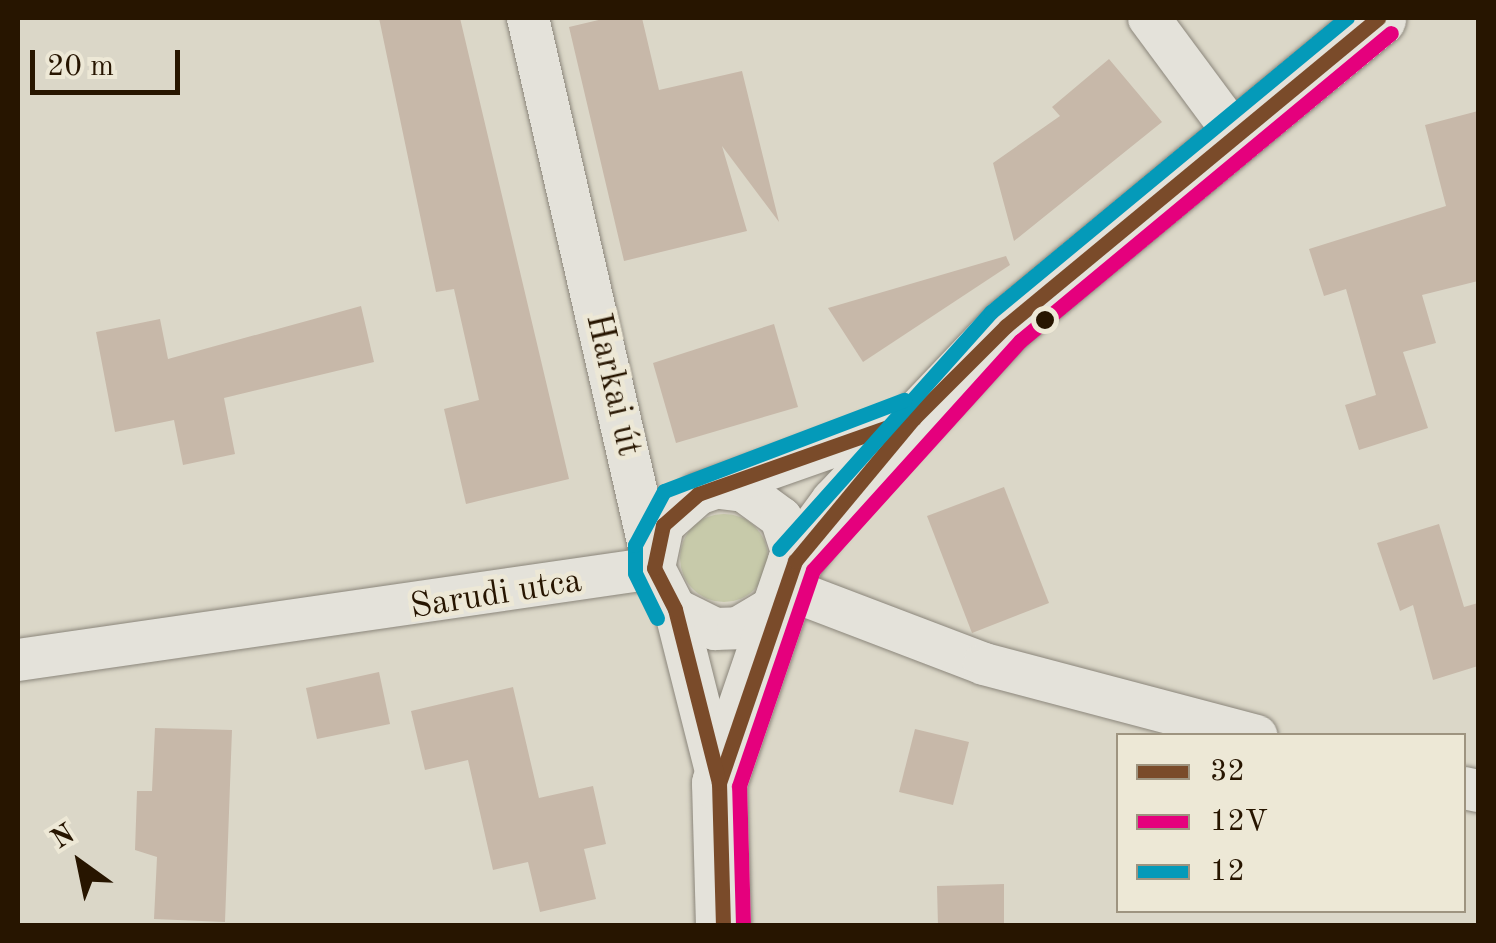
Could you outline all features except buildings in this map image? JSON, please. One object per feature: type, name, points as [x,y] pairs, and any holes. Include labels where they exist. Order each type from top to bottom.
[{"type":"main road","points":[[719,783],[786,585],[914,418],[1006,326],[1378,18]]},
{"type":"main road","name":"Harkai út","points":[[719,783],[723,926]]},
{"type":"street","name":"Harkai út","points":[[528,18],[654,568],[675,609],[719,783]]},
{"type":"street","points":[[1149,18],[1237,137]]},
{"type":"street","points":[[654,568],[655,546],[678,506],[914,418]]},
{"type":"street","points":[[720,488],[773,510],[786,585]]},
{"type":"street","name":"Sarudi utca","points":[[18,660],[654,568]]},
{"type":"street","points":[[675,609],[715,629],[738,628],[786,585]]},
{"type":"street","points":[[786,585],[984,664],[1246,733]]},
{"type":"green space","points":[[724,514],[741,517],[755,527],[765,541],[765,575],[755,589],[741,599],[724,602],[707,599],[693,589],[683,575],[680,558],[683,541],[693,527],[707,517]]},
{"type":"transit line","name":"12","points":[[779,549],[991,312],[1347,18]]},
{"type":"transit line","name":"32","points":[[723,926],[719,783],[675,609],[654,568],[663,525],[698,494],[914,418],[1006,326],[1378,18]]},
{"type":"transit line","name":"12V","points":[[743,925],[739,786],[813,570],[1020,341],[1391,33]]},
{"type":"transit line","name":"12","points":[[657,618],[635,573],[635,545],[664,491],[904,400]]},
{"type":"transit line","name":"32","points":[[719,783],[795,561],[913,419]]}]
